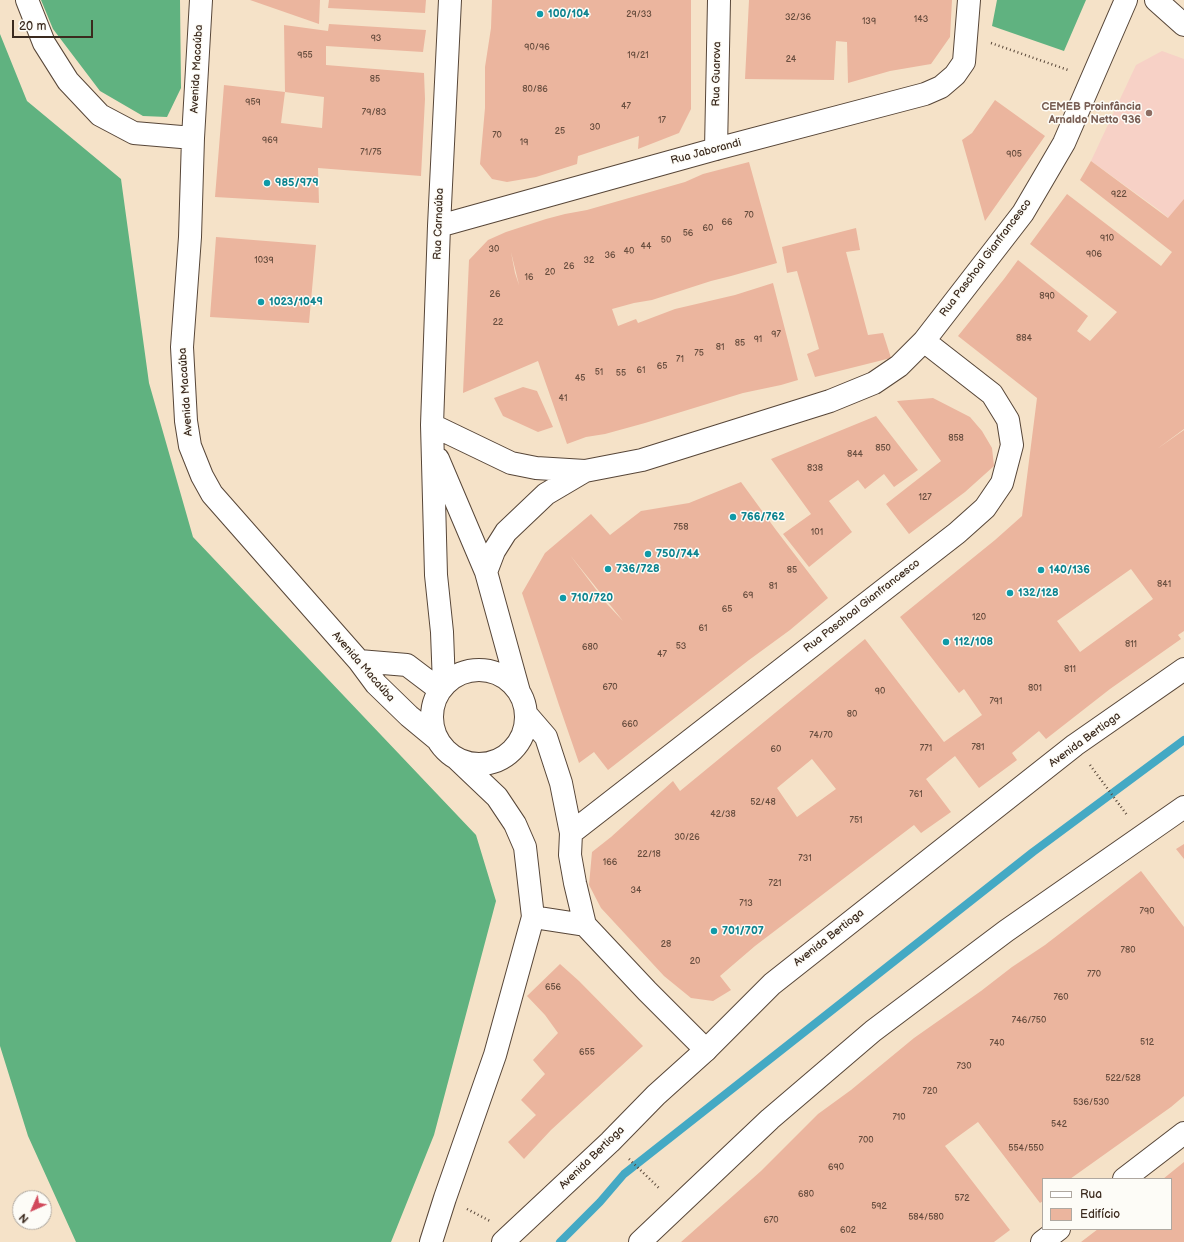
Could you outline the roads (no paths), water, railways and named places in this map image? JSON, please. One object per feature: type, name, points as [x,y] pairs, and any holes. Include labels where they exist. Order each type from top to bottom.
[{"type":"street","points":[[26,0],[44,43],[68,81],[100,115],[134,133],[193,138]]},
{"type":"street","name":"Avenida Macaúba","points":[[201,0],[193,138],[190,237],[182,347],[186,421],[190,446],[202,476],[212,494],[359,661],[376,684],[392,701],[438,740]]},
{"type":"street","name":"Rua Carnaúba","points":[[442,688],[442,632],[436,575],[432,425],[439,226],[450,0]]},
{"type":"street","name":"Rua Guarova","points":[[716,149],[719,0]]},
{"type":"street","name":"Rua Jaborandi","points":[[439,226],[716,149],[925,94],[941,87],[955,75],[964,62],[969,0]]},
{"type":"street","name":"Rua Paschoal Gianfrancesco","points":[[585,471],[642,460],[830,401],[874,383],[899,366],[924,341],[1023,213],[1064,144],[1126,0]]},
{"type":"street","points":[[1156,0],[1184,25]]},
{"type":"street","name":"Rua Paschoal Gianfrancesco","points":[[571,833],[957,532],[985,508],[1002,483],[1012,445],[1008,420],[992,394],[924,341]]},
{"type":"street","points":[[432,425],[511,463],[536,468],[585,471]]},
{"type":"street","points":[[433,448],[486,572],[519,692],[527,715],[546,737],[561,782],[571,833],[570,855],[585,925],[647,991],[706,1050]]},
{"type":"street","points":[[486,572],[494,551],[506,532],[546,494],[585,471]]},
{"type":"street","points":[[359,661],[407,665],[442,688]]},
{"type":"street","name":"Avenida Bertioga","points":[[508,1237],[656,1095],[706,1050],[772,984],[804,957],[1075,745],[1184,669]]},
{"type":"street","points":[[431,1242],[495,1055],[533,917],[525,847],[515,824],[497,797],[443,747],[438,740],[432,719],[434,704],[442,688],[465,672],[480,670],[495,673],[509,681],[519,692]]},
{"type":"street","points":[[456,758],[472,763],[488,763],[504,757],[516,746],[524,731],[527,715]]},
{"type":"street","points":[[640,1242],[770,1119],[873,1031],[1006,931],[1184,806]]},
{"type":"street","points":[[533,917],[585,925]]},
{"type":"street","points":[[1125,1178],[1184,1133]]},
{"type":"street","points":[[1042,1242],[1058,1230]]},
{"type":"waterway","points":[[560,1242],[600,1202],[624,1174],[1033,852],[1184,740]]},
{"type":"place","name":"100/104","points":[[540,14]]},
{"type":"place","name":"CEMEB Proinfância Arnaldo Netto 936","points":[[1149,113]]},
{"type":"place","name":"985/979","points":[[267,183]]},
{"type":"place","name":"1023/1049","points":[[261,302]]},
{"type":"place","name":"766/762","points":[[733,517]]},
{"type":"place","name":"750/744","points":[[648,554]]},
{"type":"place","name":"736/728","points":[[608,569]]},
{"type":"place","name":"140/136","points":[[1041,570]]},
{"type":"place","name":"132/128","points":[[1010,593]]},
{"type":"place","name":"710/720","points":[[563,598]]},
{"type":"place","name":"112/108","points":[[946,642]]},
{"type":"place","name":"701/707","points":[[714,931]]}]
